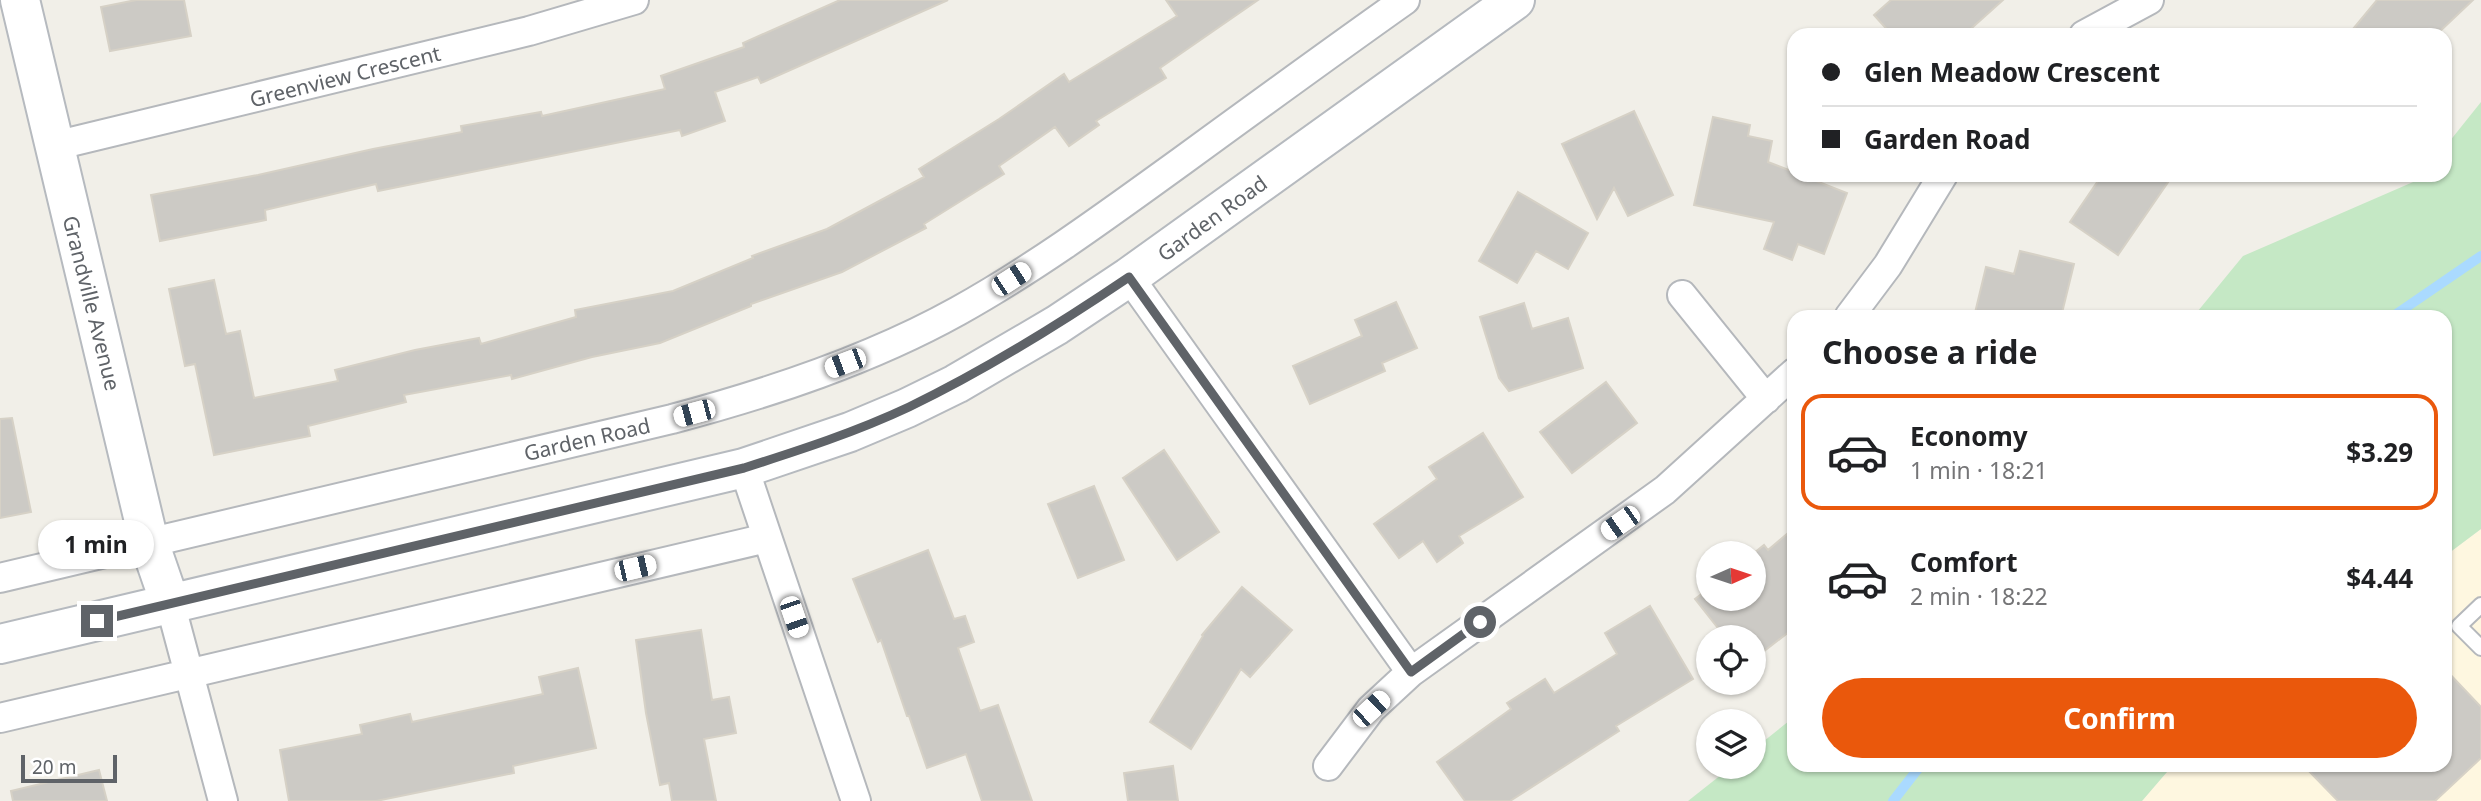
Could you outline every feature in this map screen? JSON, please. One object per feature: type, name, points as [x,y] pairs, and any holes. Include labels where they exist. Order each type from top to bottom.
[{"type":"street","name":"Grandville Avenue","points":[[20,0],[149,542],[170,603]]},
{"type":"street","name":"Greenview Crescent","points":[[54,146],[529,32],[634,0]]},
{"type":"street","name":"Garden Road","points":[[0,578],[683,416],[759,394],[845,363],[957,312],[1011,279],[1120,206],[1405,0]]},
{"type":"street","name":"Garden Road","points":[[0,644],[744,468],[850,432],[944,390],[1057,325],[1129,277],[1515,0]]},
{"type":"street","points":[[2097,28],[2149,0]]},
{"type":"street","points":[[1854,310],[1888,265],[1939,182]]},
{"type":"street","points":[[1129,277],[1411,672]]},
{"type":"street","points":[[1682,295],[1766,399]]},
{"type":"street","points":[[1328,766],[1371,709],[1411,672],[1656,496],[1787,380]]},
{"type":"street","points":[[744,468],[856,801]]},
{"type":"street","points":[[0,718],[767,538]]},
{"type":"street","points":[[170,603],[222,801]]},
{"type":"lane","points":[[2481,605],[2459,626],[2481,648]]},
{"type":"shaded area","points":[[2481,529],[2481,801],[2142,801],[2167,772],[2452,772],[2452,551]]},
{"type":"green space","points":[[2481,102],[2481,529],[2452,551],[2452,310],[2199,310],[2243,256],[2413,182],[2452,182],[2452,138]]},
{"type":"green space","points":[[1787,723],[1787,772],[2167,772],[2142,801],[1688,801],[1716,779],[1766,779],[1766,739]]},
{"type":"building","points":[[136,0],[184,0],[191,36],[110,51],[101,7]]},
{"type":"building","points":[[840,0],[948,0],[761,83],[758,77],[715,92],[725,121],[682,136],[680,130],[378,191],[376,184],[265,210],[266,220],[160,241],[151,195],[462,132],[461,126],[541,112],[542,116],[665,89],[661,76],[744,47],[743,43]]},
{"type":"building","points":[[1166,0],[1258,0],[1160,68],[1166,78],[1096,121],[1099,125],[1069,146],[1055,127],[999,166],[1004,174],[924,224],[926,228],[842,272],[751,304],[660,343],[592,357],[512,379],[511,375],[404,395],[406,402],[308,426],[310,436],[214,455],[195,364],[185,366],[169,289],[214,280],[226,334],[240,331],[254,398],[338,381],[335,370],[415,350],[479,338],[481,344],[576,317],[575,310],[673,291],[753,258],[752,256],[827,229],[924,177],[919,169],[1064,74],[1069,82],[1177,16]]},
{"type":"building","points":[[1891,0],[2003,0],[1972,28],[1886,28],[1874,15]]},
{"type":"building","points":[[2377,0],[2473,0],[2443,28],[2354,28]]},
{"type":"building","points":[[1634,111],[1673,195],[1628,216],[1614,188],[1597,219],[1562,144]]},
{"type":"building","points":[[1713,117],[1750,125],[1748,136],[1772,141],[1768,162],[1787,169],[1787,182],[1819,182],[1847,193],[1824,254],[1798,244],[1792,260],[1764,249],[1774,222],[1694,205]]},
{"type":"building","points":[[2097,182],[2168,182],[2118,255],[2070,222]]},
{"type":"building","points":[[1518,192],[1588,233],[1568,269],[1536,251],[1517,283],[1479,261]]},
{"type":"building","points":[[2020,251],[2074,264],[2063,310],[1976,310],[1986,267],[2014,274]]},
{"type":"building","points":[[1396,302],[1417,348],[1382,363],[1385,371],[1310,404],[1293,366],[1362,336],[1355,320]]},
{"type":"building","points":[[1524,303],[1532,329],[1568,318],[1583,368],[1509,391],[1499,378],[1480,317]]},
{"type":"building","points":[[1606,382],[1637,423],[1572,473],[1540,432]]},
{"type":"building","points":[[12,418],[31,512],[0,518],[0,419]]},
{"type":"building","points":[[1483,433],[1523,497],[1459,536],[1463,543],[1437,562],[1423,541],[1399,558],[1374,524],[1437,479],[1429,467]]},
{"type":"building","points":[[1164,450],[1219,532],[1177,560],[1123,478]]},
{"type":"building","points":[[1094,486],[1124,560],[1078,578],[1048,504]]},
{"type":"building","points":[[1787,534],[1787,633],[1766,650],[1766,625],[1716,625],[1704,611],[1766,611],[1766,548],[1768,550]]},
{"type":"building","points":[[928,550],[954,619],[965,616],[974,642],[958,648],[980,711],[998,705],[1032,801],[982,801],[966,754],[927,768],[881,640],[878,642],[853,579]]},
{"type":"building","points":[[1242,587],[1292,630],[1250,677],[1241,669],[1191,749],[1150,722],[1202,635]]},
{"type":"building","points":[[1650,606],[1693,679],[1616,726],[1619,731],[1510,801],[1465,801],[1437,762],[1511,709],[1507,703],[1545,679],[1554,693],[1617,654],[1605,633]]},
{"type":"building","points":[[701,630],[712,700],[729,697],[736,733],[704,739],[716,801],[672,801],[669,783],[660,785],[636,640]]},
{"type":"building","points":[[578,668],[596,748],[513,766],[514,773],[376,801],[289,801],[280,750],[362,734],[360,725],[410,714],[412,722],[543,694],[539,677]]},
{"type":"building","points":[[2452,676],[2481,707],[2481,758],[2435,801],[2338,801],[2310,772],[2452,772]]},
{"type":"building","points":[[1173,766],[1178,801],[1128,801],[1124,773]]},
{"type":"building","points":[[99,770],[107,801],[13,801],[11,791]]},
{"type":"waterway","points":[[2402,310],[2481,256]]},
{"type":"waterway","points":[[1893,801],[1916,772]]},
{"type":"route","points":[[97,621],[744,468],[797,451],[907,408],[956,384],[1057,325],[1129,277],[1411,672],[1480,622]]}]
